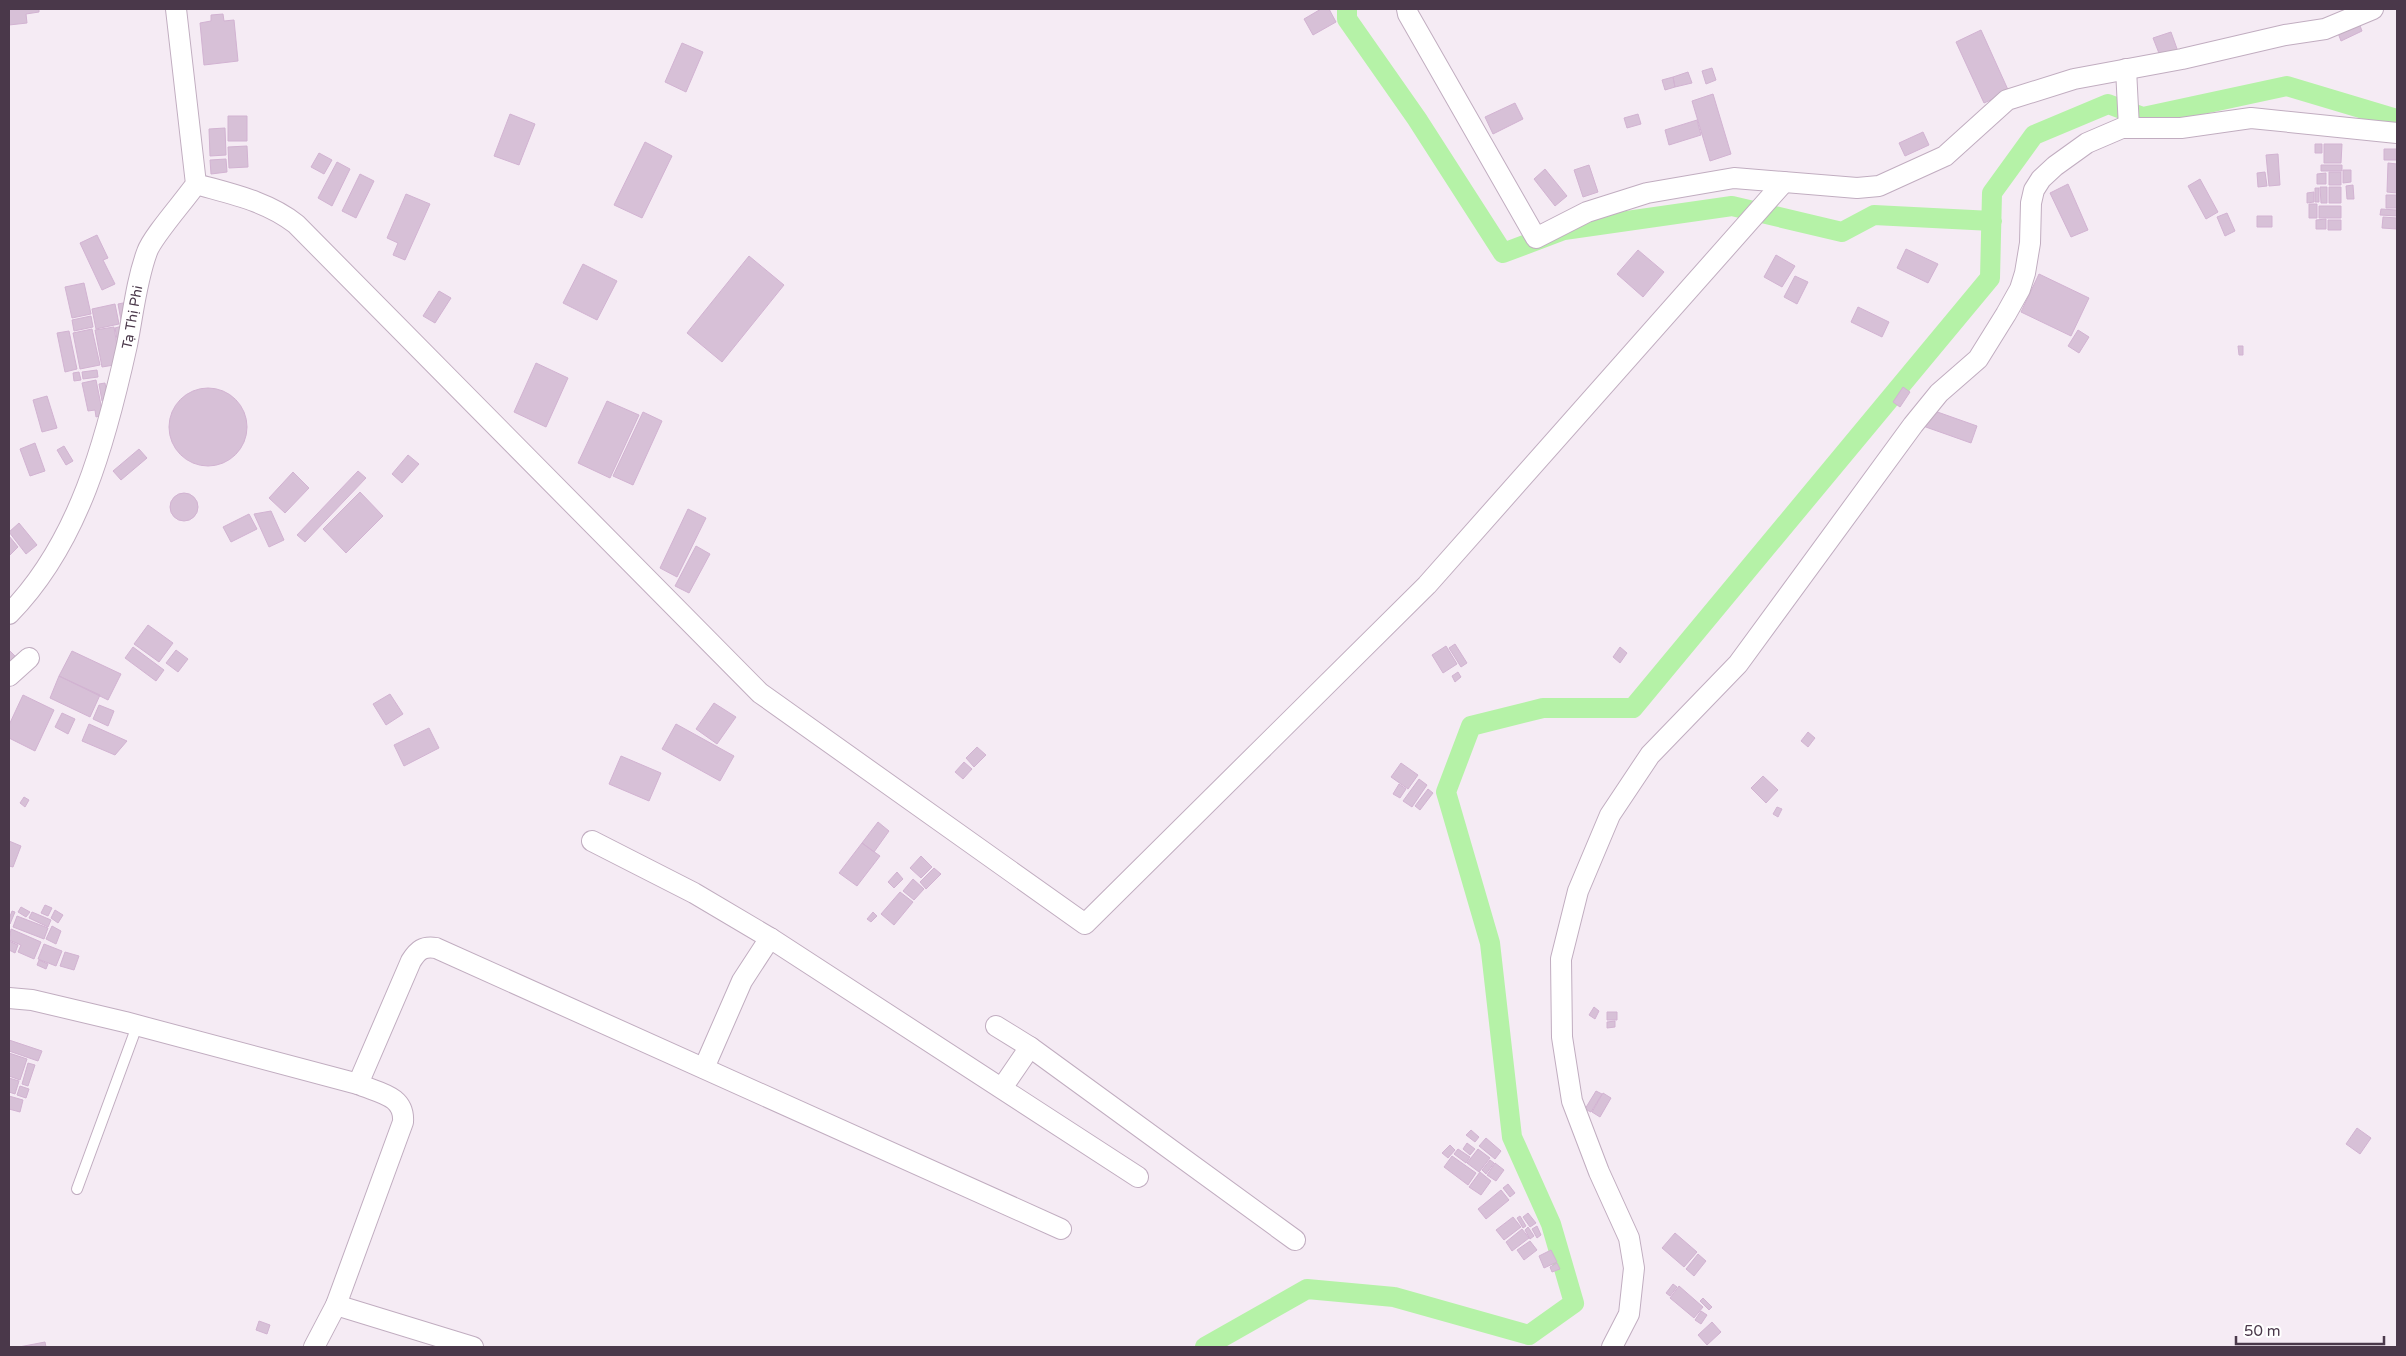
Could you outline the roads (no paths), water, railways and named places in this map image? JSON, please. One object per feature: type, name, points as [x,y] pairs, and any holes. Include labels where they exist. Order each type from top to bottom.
[{"type":"street","points":[[176,9],[196,184],[263,203],[282,212],[760,694],[1085,924],[1427,585],[1784,182]]},
{"type":"street","points":[[1407,9],[1408,14],[1536,238],[1588,212],[1647,194],[1734,178],[1857,188],[1879,186],[1945,156],[2007,100],[2074,79],[2285,35],[2325,30],[2373,9]]},
{"type":"street","points":[[2126,69],[2129,128]]},
{"type":"street","points":[[1612,1347],[1629,1314],[1634,1268],[1629,1238],[1599,1172],[1576,1110],[1562,1037],[1561,959],[1578,891],[1610,815],[1650,756],[1738,664],[1912,425],[1939,393],[1978,359],[2020,289],[2030,243],[2031,203],[2034,190],[2041,179],[2070,154],[2087,143],[2122,128],[2181,128],[2251,118],[2397,134]]},
{"type":"street","name":"Tạ Thị Phi","points":[[9,614],[44,571],[62,540],[93,473],[124,355],[147,250],[196,184]]},
{"type":"street","points":[[9,676],[29,658]]},
{"type":"street","points":[[592,841],[694,893],[770,938],[1138,1177]]},
{"type":"street","points":[[704,1068],[742,981],[770,938]]},
{"type":"street","points":[[358,1084],[411,961],[418,951],[427,947],[436,948],[704,1068],[877,1149],[1061,1229]]},
{"type":"street","points":[[9,998],[32,1000],[358,1084],[399,1102],[404,1111],[403,1122],[336,1305],[314,1347]]},
{"type":"street","points":[[996,1026],[1030,1047],[1295,1240]]},
{"type":"street","points":[[1002,1088],[1030,1047]]},
{"type":"street","points":[[336,1305],[473,1347]]},
{"type":"lane","points":[[77,1189],[136,1026]]},
{"type":"waterway","points":[[1347,9],[1347,19],[1417,119],[1503,253],[1564,230],[1732,206],[1842,232],[1874,215],[1992,221]]},
{"type":"waterway","points":[[1205,1347],[1307,1289],[1394,1297],[1529,1335],[1574,1303],[1551,1224],[1512,1137],[1490,943],[1446,792],[1471,726],[1543,708],[1633,708],[1990,278],[1992,193],[2034,135],[2108,104],[2143,117],[2287,86],[2397,119]]}]
